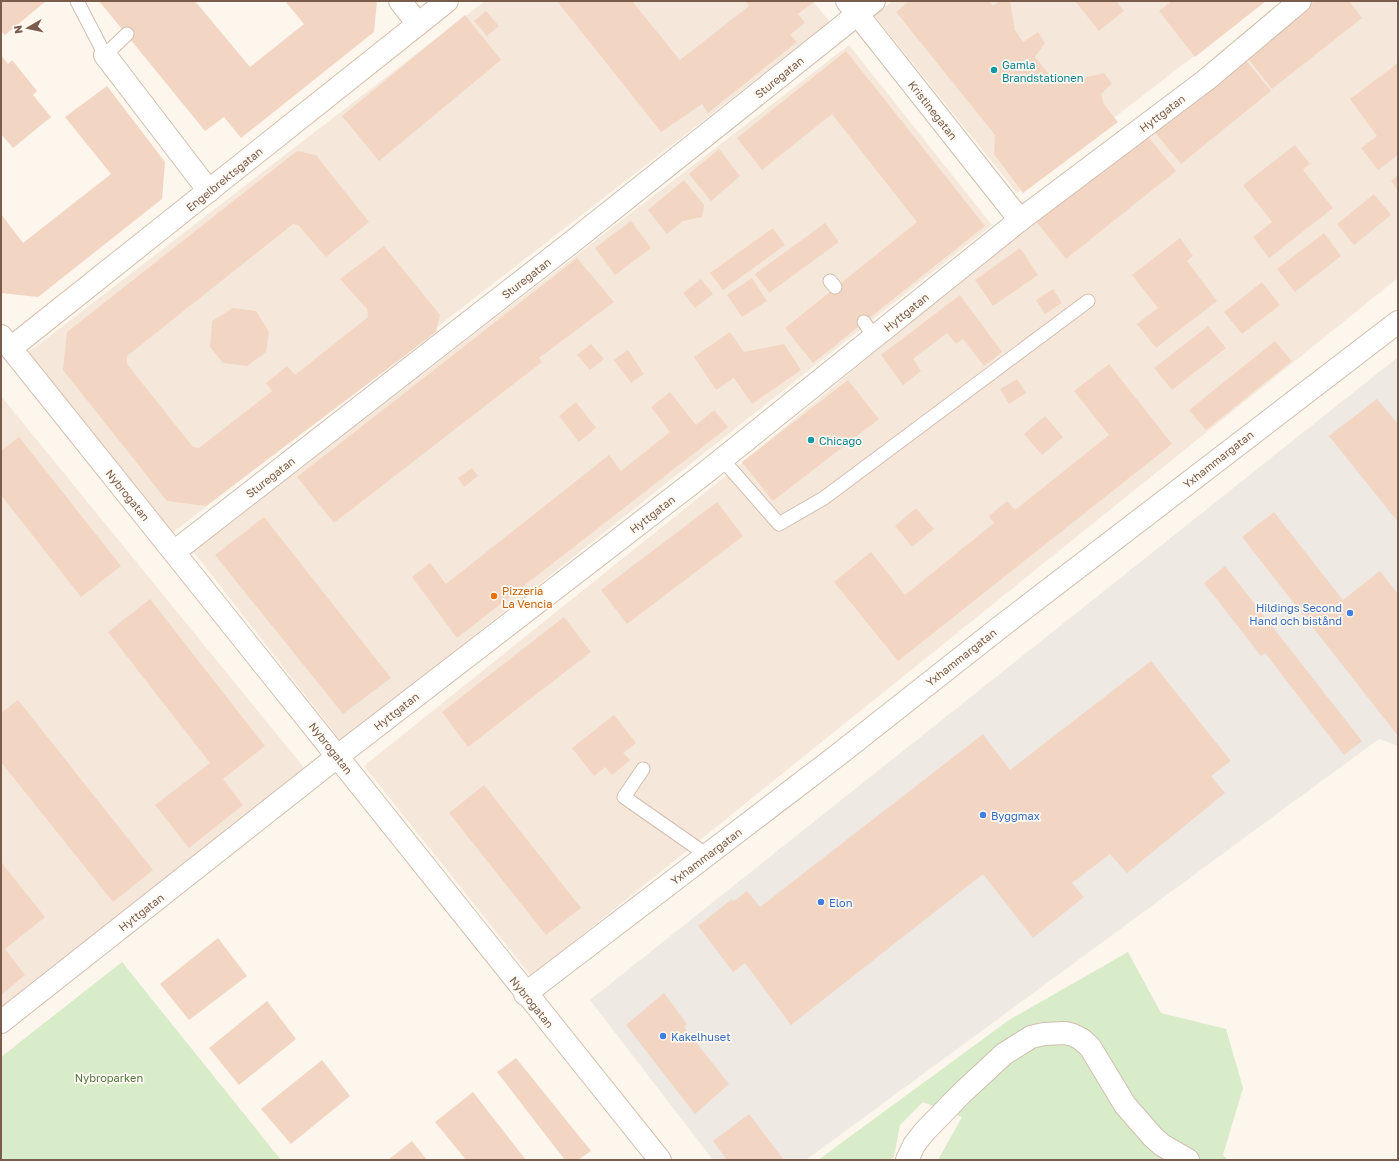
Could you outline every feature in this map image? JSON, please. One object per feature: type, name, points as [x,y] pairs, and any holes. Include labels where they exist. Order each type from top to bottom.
[{"type":"street","points":[[400,1],[418,24]]},
{"type":"street","name":"Engelbrektsgatan","points":[[4,347],[210,191],[447,1]]},
{"type":"street","name":"Sturegatan","points":[[174,552],[572,242],[852,8],[874,1]]},
{"type":"street","name":"Hyttgatan","points":[[1,1022],[338,756],[722,459],[869,330],[1020,220],[1206,80],[1300,1]]},
{"type":"street","name":"Kristinegatan","points":[[852,8],[1020,220]]},
{"type":"street","points":[[105,55],[210,191]]},
{"type":"street","name":"Yxhammargatan","points":[[525,994],[838,755],[1005,623],[1398,322]]},
{"type":"street","name":"Nybrogatan","points":[[4,347],[174,552],[338,756],[525,994],[660,1160]]},
{"type":"street","points":[[907,1160],[914,1145],[924,1132],[962,1093],[1004,1054],[1031,1037],[1044,1034],[1065,1033],[1081,1038],[1090,1047],[1125,1105],[1153,1136],[1162,1145],[1188,1160]]},
{"type":"lane","points":[[77,1],[105,55],[126,34]]},
{"type":"lane","points":[[722,459],[779,524],[824,498],[1088,301]]},
{"type":"lane","points":[[643,769],[624,797],[707,855]]},
{"type":"shaded area","points":[[485,1],[813,1],[830,22],[171,534],[29,352]]},
{"type":"shaded area","points":[[893,1],[1265,1],[1017,193],[874,15]]},
{"type":"shaded area","points":[[1303,1],[1398,1],[1398,278],[531,976],[364,766],[738,466],[1028,225]]},
{"type":"shaded area","points":[[849,45],[992,225],[341,741],[193,551]]},
{"type":"shaded area","points":[[1398,357],[1398,746],[1379,739],[806,1160],[713,1160],[590,1000]]},
{"type":"shaded area","points":[[1,396],[306,770],[1,1010]]},
{"type":"green space","points":[[1128,952],[1161,1013],[1226,1029],[1243,1088],[1223,1155],[1228,1160],[938,1160],[962,1117],[923,1102],[900,1125],[894,1157],[890,1160],[818,1160],[1009,1020]]},
{"type":"green space","name":"Nybroparken","points":[[122,962],[281,1160],[1,1160],[1,1057]]},
{"type":"building","points":[[1,1],[46,1],[5,35],[1,31]]},
{"type":"building","points":[[99,1],[195,1],[250,67],[304,24],[285,1],[377,1],[374,32],[241,138],[224,117],[205,131]]},
{"type":"building","points":[[557,1],[632,1],[680,60],[749,6],[745,1],[815,1],[798,14],[805,23],[790,35],[797,42],[708,113],[702,104],[661,132]]},
{"type":"building","points":[[909,1],[990,1],[993,6],[999,1],[1010,1],[1015,30],[1023,42],[1038,32],[1045,43],[1035,57],[1057,84],[1104,73],[1112,84],[1101,94],[1104,104],[1118,122],[1023,193],[994,154],[995,135],[896,12]]},
{"type":"building","points":[[1075,1],[1116,1],[1124,11],[1099,31]]},
{"type":"building","points":[[1172,1],[1266,1],[1195,57],[1159,11]]},
{"type":"building","points":[[1315,1],[1349,1],[1362,18],[1272,89],[1246,56]]},
{"type":"building","points":[[486,11],[499,26],[487,36],[474,21]]},
{"type":"building","points":[[465,15],[501,60],[379,161],[342,116]]},
{"type":"building","points":[[846,51],[985,226],[813,363],[785,328],[917,222],[832,114],[762,170],[737,138]]},
{"type":"building","points":[[1,55],[8,64],[12,60],[37,91],[33,95],[51,117],[13,148],[1,134]]},
{"type":"building","points":[[1244,58],[1271,91],[1181,164],[1154,131]]},
{"type":"building","points":[[1398,63],[1398,155],[1378,170],[1361,148],[1377,136],[1350,99]]},
{"type":"building","points":[[107,86],[165,162],[162,199],[38,297],[1,293],[1,214],[23,243],[111,174],[65,117]]},
{"type":"building","points":[[1145,133],[1176,171],[1066,259],[1035,220]]},
{"type":"building","points":[[1295,145],[1310,164],[1303,170],[1333,208],[1269,258],[1253,237],[1272,222],[1243,185]]},
{"type":"building","points":[[719,149],[740,176],[711,201],[689,174]]},
{"type":"building","points":[[297,151],[316,155],[369,222],[326,257],[298,225],[293,224],[127,356],[127,364],[193,447],[199,448],[272,391],[266,383],[287,366],[295,375],[368,317],[367,309],[340,279],[384,246],[440,315],[436,332],[206,506],[167,501],[63,370],[67,332]]},
{"type":"building","points":[[1398,175],[1398,191],[1391,181]]},
{"type":"building","points":[[684,180],[704,205],[702,217],[683,221],[667,234],[648,210]]},
{"type":"building","points":[[1374,194],[1391,215],[1354,245],[1337,224]]},
{"type":"building","points":[[631,221],[651,248],[615,275],[595,248]]},
{"type":"building","points":[[825,223],[839,242],[769,293],[755,274]]},
{"type":"building","points":[[773,228],[785,245],[723,290],[710,273]]},
{"type":"building","points":[[1324,233],[1341,256],[1295,292],[1277,269]]},
{"type":"building","points":[[1180,238],[1193,256],[1187,261],[1217,301],[1156,348],[1137,324],[1158,308],[1132,275]]},
{"type":"building","points":[[1020,248],[1038,275],[993,306],[975,280]]},
{"type":"building","points":[[577,258],[614,302],[539,358],[542,362],[334,523],[297,477]]},
{"type":"building","points":[[752,278],[767,301],[742,317],[727,295]]},
{"type":"building","points":[[701,279],[713,294],[695,308],[683,293]]},
{"type":"building","points":[[1262,282],[1280,305],[1242,334],[1224,312]]},
{"type":"building","points":[[1053,289],[1062,303],[1045,314],[1036,300]]},
{"type":"building","points":[[960,295],[1002,352],[984,366],[963,339],[956,344],[947,333],[913,359],[921,371],[903,385],[881,355]]},
{"type":"building","points":[[233,308],[256,311],[269,332],[266,352],[247,366],[223,363],[210,347],[212,321]]},
{"type":"building","points":[[1208,326],[1226,348],[1172,390],[1154,368]]},
{"type":"building","points":[[730,332],[744,352],[784,344],[801,370],[752,404],[734,378],[716,390],[694,357]]},
{"type":"building","points":[[1275,341],[1292,361],[1206,430],[1189,410]]},
{"type":"building","points":[[591,344],[604,359],[590,370],[577,355]]},
{"type":"building","points":[[628,350],[644,374],[631,383],[614,360]]},
{"type":"building","points":[[1109,364],[1172,444],[898,661],[834,582],[871,552],[905,595],[994,523],[989,516],[1007,501],[1015,510],[1109,435],[1074,391]]},
{"type":"building","points":[[1017,379],[1026,393],[1009,404],[1000,389]]},
{"type":"building","name":"Chicago","points":[[848,380],[879,419],[773,501],[742,462]]},
{"type":"building","points":[[670,392],[696,425],[714,410],[728,427],[457,638],[412,577],[430,563],[446,584],[609,455],[621,471],[670,432],[651,407]]},
{"type":"building","points":[[1377,399],[1398,424],[1398,522],[1329,436]]},
{"type":"building","points":[[576,402],[596,428],[579,442],[559,416]]},
{"type":"building","points":[[1045,416],[1063,437],[1042,455],[1024,434]]},
{"type":"building","points":[[19,437],[121,566],[81,597],[1,495],[1,451]]},
{"type":"building","points":[[472,468],[478,476],[464,487],[458,478]]},
{"type":"building","points":[[717,502],[743,536],[627,624],[601,590]]},
{"type":"building","points":[[916,508],[934,529],[912,547],[895,526]]},
{"type":"building","name":"Hildings Second Hand och bistånd","points":[[1274,512],[1343,600],[1380,571],[1398,594],[1398,736],[1242,537]]},
{"type":"building","points":[[264,517],[391,678],[343,714],[215,555]]},
{"type":"building","points":[[1225,566],[1362,741],[1344,755],[1265,653],[1261,656],[1204,583]]},
{"type":"building","points":[[150,599],[265,746],[223,779],[243,805],[189,848],[155,805],[210,763],[108,632]]},
{"type":"building","points":[[564,617],[591,652],[468,747],[442,712]]},
{"type":"building","points":[[1151,661],[1231,761],[1211,776],[1225,793],[1127,873],[1110,854],[1072,883],[1084,897],[1033,938],[983,874],[791,1025],[745,963],[733,972],[698,926],[732,899],[734,901],[747,891],[760,907],[983,734],[1010,770]]},
{"type":"building","points":[[18,700],[153,870],[113,902],[1,762],[1,713]]},
{"type":"building","points":[[614,715],[636,743],[623,753],[630,760],[612,775],[605,767],[594,776],[572,748]]},
{"type":"building","points":[[484,785],[581,908],[546,935],[449,813]]},
{"type":"building","points":[[1,862],[45,917],[5,949],[25,975],[1,995]]},
{"type":"building","points":[[218,938],[247,976],[189,1020],[160,984]]},
{"type":"building","points":[[664,993],[687,1024],[684,1027],[729,1084],[695,1114],[626,1025]]},
{"type":"building","points":[[267,1001],[296,1039],[239,1085],[209,1048]]},
{"type":"building","points":[[516,1058],[591,1151],[578,1160],[565,1160],[497,1072]]},
{"type":"building","points":[[322,1060],[350,1096],[291,1144],[261,1109]]},
{"type":"building","points":[[473,1092],[526,1160],[466,1160],[435,1122]]},
{"type":"building","points":[[749,1114],[784,1160],[727,1160],[713,1141]]},
{"type":"building","points":[[412,1141],[427,1160],[388,1160]]},
{"type":"place","name":"Gamla Brandstationen","points":[[994,70]]},
{"type":"place","name":"Chicago","points":[[811,440]]},
{"type":"place","name":"Pizzeria La Vencia","points":[[494,596]]},
{"type":"place","name":"Hildings Second Hand och bistånd","points":[[1350,613]]},
{"type":"place","name":"Byggmax","points":[[983,815]]},
{"type":"place","name":"Elon","points":[[821,902]]},
{"type":"place","name":"Kakelhuset","points":[[663,1036]]}]
